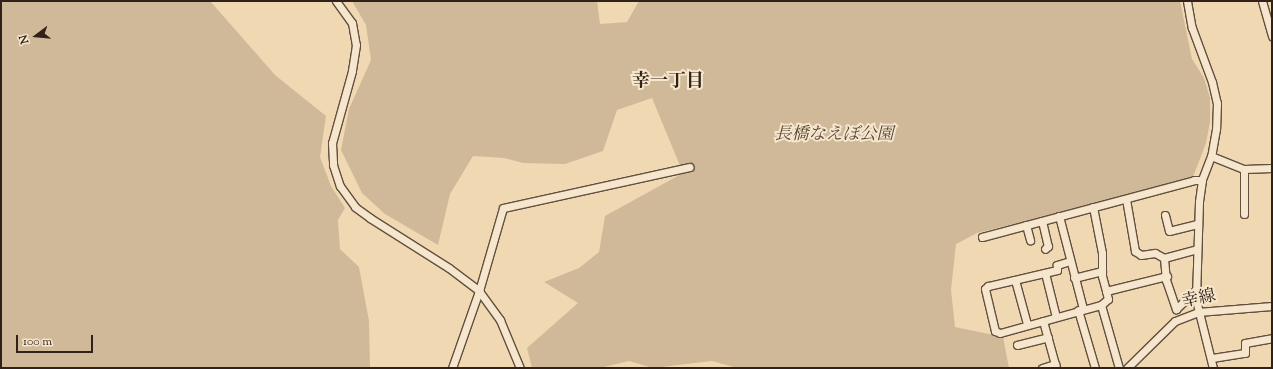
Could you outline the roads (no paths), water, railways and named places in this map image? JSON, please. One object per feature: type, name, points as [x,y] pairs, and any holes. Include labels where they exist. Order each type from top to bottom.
[{"type":"street","points":[[336,1],[352,23],[356,45],[352,71],[332,143],[333,165],[340,186],[355,206],[370,218],[449,268],[479,291],[500,320],[520,368]]},
{"type":"street","points":[[1187,1],[1192,28],[1212,82],[1217,103],[1218,118],[1211,156],[1202,180],[1197,249],[1198,312],[1212,358],[1213,368]]},
{"type":"street","points":[[1262,1],[1272,37]]},
{"type":"street","points":[[1211,156],[1244,170],[1272,168]]},
{"type":"street","points":[[452,368],[479,291],[503,208],[690,167]]},
{"type":"street","points":[[1244,170],[1244,214]]},
{"type":"street","points":[[982,237],[1093,207],[1202,180]]},
{"type":"street","points":[[1126,199],[1137,254],[1155,253],[1164,258],[1197,249]]},
{"type":"street","points":[[1070,261],[1057,265],[1056,270],[988,286],[985,289],[995,331],[1000,333],[1027,324],[1056,318],[1101,305],[1108,299],[1102,271],[1102,253],[1093,207]]},
{"type":"street","points":[[1165,215],[1169,231],[1198,224]]},
{"type":"street","points":[[1059,216],[1080,310],[1095,368]]},
{"type":"street","points":[[1042,221],[1048,246],[1045,248]]},
{"type":"street","points":[[1026,225],[1030,240]]},
{"type":"street","points":[[1164,258],[1167,276],[1176,309],[1197,289]]},
{"type":"street","points":[[1074,278],[1102,271]]},
{"type":"street","points":[[1045,273],[1056,318]]},
{"type":"street","points":[[1106,291],[1167,276]]},
{"type":"street","points":[[1015,280],[1027,324]]},
{"type":"street","points":[[1101,305],[1119,368]]},
{"type":"street","name":"幸線","points":[[1127,368],[1163,330],[1175,321],[1198,312],[1272,306]]},
{"type":"street","points":[[1042,368],[1056,366],[1044,321]]},
{"type":"street","points":[[1017,345],[1048,337]]},
{"type":"street","points":[[1212,358],[1245,354],[1245,343],[1272,338]]},
{"type":"district","name":"幸一丁目","points":[[668,82]]},
{"type":"park label","name":"長橋なえぼ公園","points":[[834,136]]}]
